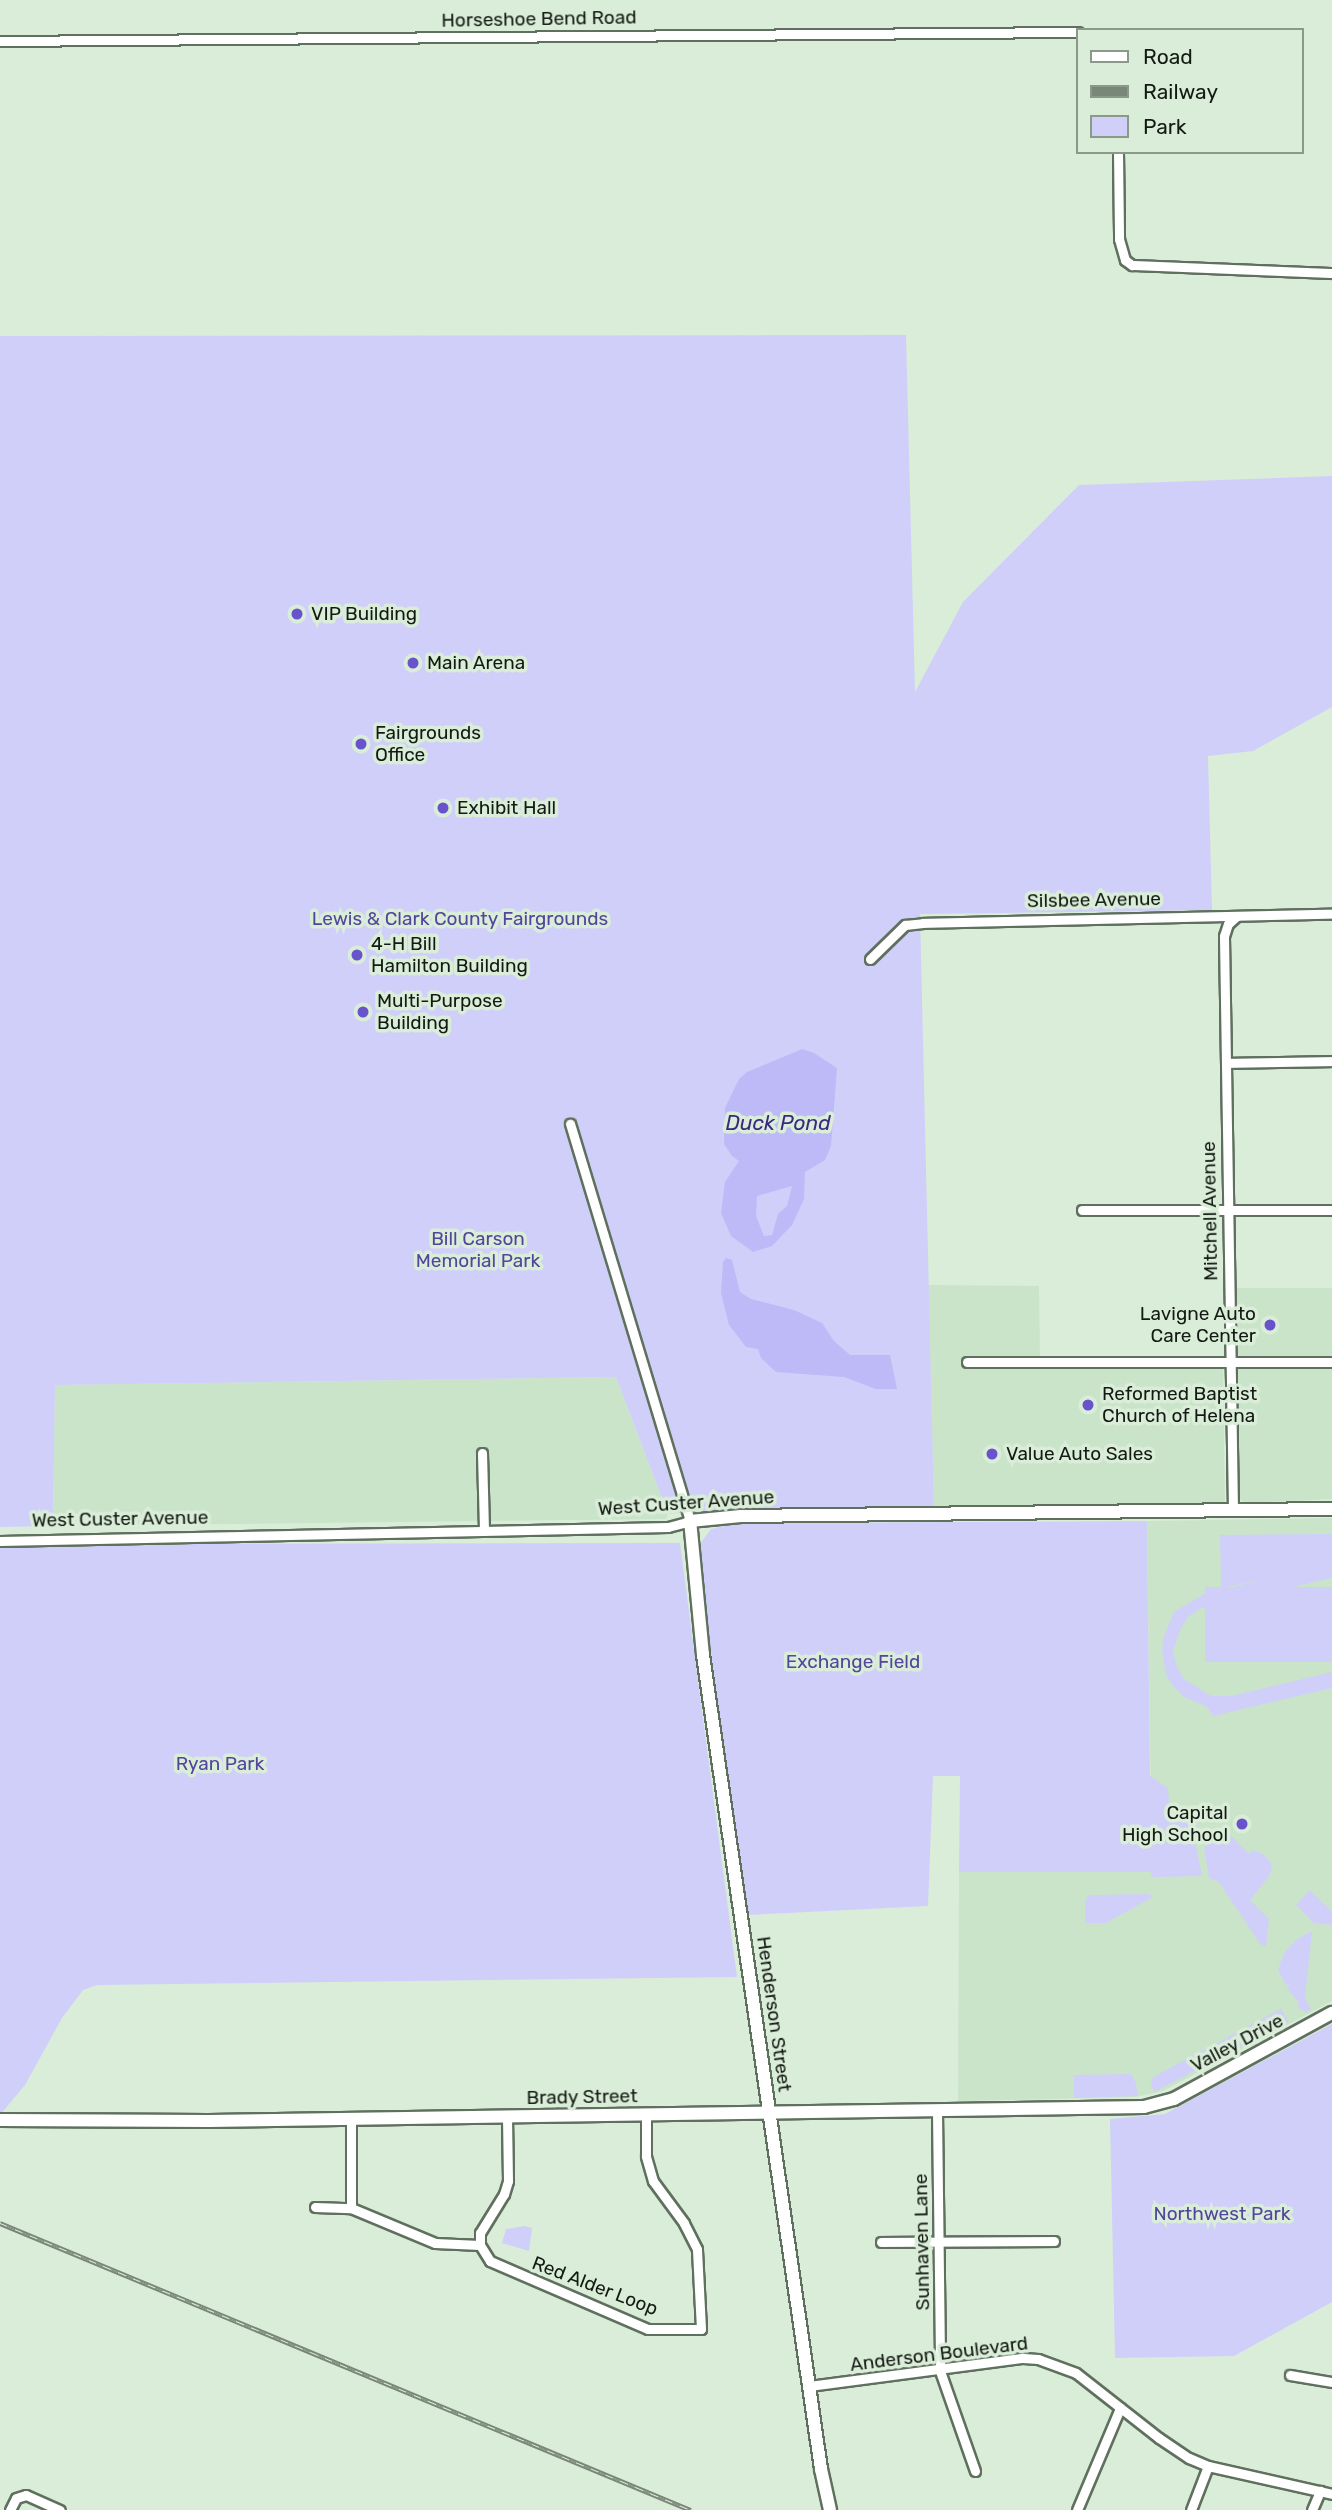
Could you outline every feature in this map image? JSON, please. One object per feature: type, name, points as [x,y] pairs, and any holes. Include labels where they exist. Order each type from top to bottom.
[{"type":"main road","name":"West Custer Avenue","points":[[691,1521],[741,1516],[1332,1509]]},
{"type":"main road","name":"Henderson Street","points":[[691,1521],[703,1655],[809,2386],[830,2510]]},
{"type":"main road","name":"Valley Drive","points":[[1159,2104],[1332,2013]]},
{"type":"main road","name":"Brady Street","points":[[2,2120],[937,2112],[1130,2108],[1159,2104]]},
{"type":"street","name":"Horseshoe Bend Road","points":[[0,41],[1076,32]]},
{"type":"street","points":[[1118,154],[1119,239],[1125,260],[1132,265],[1332,273]]},
{"type":"street","name":"Silsbee Avenue","points":[[870,959],[905,925],[923,923],[985,919],[1332,914]]},
{"type":"street","name":"Mitchell Avenue","points":[[1233,1510],[1224,936],[1228,924],[1237,916]]},
{"type":"street","points":[[1226,1063],[1332,1061]]},
{"type":"street","points":[[570,1124],[691,1521]]},
{"type":"street","points":[[1082,1210],[1332,1210]]},
{"type":"street","points":[[967,1362],[1332,1362]]},
{"type":"street","points":[[482,1453],[484,1531]]},
{"type":"street","name":"West Custer Avenue","points":[[0,1541],[668,1527],[691,1521]]},
{"type":"street","name":"Sunhaven Lane","points":[[937,2112],[940,2371],[975,2472]]},
{"type":"street","name":"Red Alder Loop","points":[[480,2245],[497,2266],[640,2326],[648,2329],[701,2329],[697,2249],[684,2223],[653,2181],[646,2155],[646,2116]]},
{"type":"street","points":[[315,2207],[351,2208],[435,2243],[480,2245],[480,2233],[504,2194],[508,2181],[507,2117]]},
{"type":"street","points":[[351,2119],[351,2208]]},
{"type":"street","points":[[881,2242],[1054,2241]]},
{"type":"street","name":"Anderson Boulevard","points":[[809,2386],[1011,2360],[1038,2359],[1076,2373],[1173,2449],[1208,2466],[1332,2494]]},
{"type":"street","points":[[1290,2375],[1332,2382]]},
{"type":"street","points":[[1077,2510],[1120,2408]]},
{"type":"street","points":[[1191,2510],[1208,2466]]},
{"type":"street","points":[[1312,2510],[1320,2491]]},
{"type":"street","points":[[10,2510],[21,2496],[32,2497],[60,2510]]},
{"type":"shaded area","points":[[928,1285],[1039,1286],[1040,1359],[1223,1362],[1225,1504],[934,1508]]},
{"type":"shaded area","points":[[1234,1288],[1332,1288],[1332,1356],[1234,1356]]},
{"type":"shaded area","points":[[1236,1369],[1332,1369],[1332,1499],[1247,1503],[1236,1498]]},
{"type":"shaded area","points":[[616,1377],[668,1514],[666,1519],[53,1526],[55,1385]]},
{"type":"shaded area","name":"Capital High School","points":[[1332,1518],[1332,2001],[1163,2091],[1135,2097],[958,2101],[959,1872],[1152,1872],[1147,1521]]},
{"type":"green space","name":"Lewis & Clark County Fairgrounds","points":[[906,335],[915,692],[963,602],[1079,485],[1332,476],[1332,707],[1253,751],[1208,756],[1212,910],[920,914],[934,1508],[715,1510],[668,1514],[616,1377],[55,1385],[53,1526],[0,1527],[0,336]]},
{"type":"green space","name":"Exchange Field","points":[[1147,1521],[1150,1776],[1168,1788],[1169,1803],[1187,1811],[1197,1823],[1194,1836],[1202,1876],[1152,1877],[1151,1872],[959,1872],[960,1776],[933,1776],[928,1906],[747,1915],[698,1557],[700,1544],[711,1529],[739,1523]]},
{"type":"green space","points":[[1332,1534],[1332,1578],[1202,1608],[1189,1616],[1181,1628],[1173,1651],[1177,1667],[1184,1679],[1211,1696],[1231,1696],[1332,1672],[1332,1688],[1213,1716],[1206,1706],[1184,1697],[1166,1675],[1162,1650],[1164,1636],[1174,1612],[1204,1594],[1266,1579],[1221,1588],[1220,1535]]},
{"type":"green space","name":"Ryan Park","points":[[680,1543],[737,1977],[97,1985],[83,1990],[62,2018],[25,2085],[0,2115],[0,1544]]},
{"type":"green space","points":[[1205,1587],[1332,1587],[1332,1662],[1205,1662]]},
{"type":"green space","points":[[1224,1829],[1249,1854],[1253,1850],[1263,1854],[1272,1864],[1270,1875],[1250,1900],[1269,1919],[1266,1947],[1260,1944],[1219,1882],[1209,1878],[1204,1848]]},
{"type":"green space","points":[[1310,1890],[1332,1912],[1332,1925],[1314,1923],[1296,1905]]},
{"type":"green space","points":[[1149,1894],[1153,1897],[1106,1923],[1085,1923],[1085,1901],[1089,1895]]},
{"type":"green space","points":[[1312,1931],[1305,1998],[1311,2009],[1306,2012],[1297,2006],[1299,2003],[1287,1988],[1290,1985],[1286,1985],[1278,1970],[1284,1953],[1296,1940]]},
{"type":"green space","points":[[1281,2009],[1289,2022],[1154,2092],[1151,2084],[1153,2077]]},
{"type":"green space","name":"Northwest Park","points":[[1332,2024],[1332,2302],[1234,2356],[1115,2358],[1110,2119],[1165,2114]]},
{"type":"green space","points":[[1131,2074],[1138,2096],[1074,2098],[1074,2075]]},
{"type":"green space","points":[[524,2226],[532,2228],[529,2251],[502,2243],[506,2229]]},
{"type":"water","name":"Duck Pond","points":[[802,1049],[814,1053],[837,1068],[831,1146],[825,1160],[805,1172],[804,1199],[792,1225],[772,1246],[753,1252],[731,1236],[721,1213],[725,1182],[739,1161],[724,1144],[725,1108],[739,1079],[747,1072]],"holes":[[[792,1186],[787,1206],[778,1214],[772,1235],[764,1236],[756,1216],[757,1196]]]},
{"type":"water","points":[[726,1258],[732,1260],[740,1292],[751,1299],[794,1310],[822,1323],[834,1341],[850,1355],[890,1355],[897,1389],[876,1389],[844,1377],[776,1372],[761,1358],[758,1349],[746,1347],[729,1325],[721,1293],[723,1262]]},
{"type":"railway","points":[[0,2223],[691,2510]]},
{"type":"place","name":"VIP Building","points":[[297,614]]},
{"type":"place","name":"Main Arena","points":[[413,663]]},
{"type":"place","name":"Fairgrounds Office","points":[[361,744]]},
{"type":"place","name":"Exhibit Hall","points":[[443,808]]},
{"type":"place","name":"4-H Bill Hamilton Building","points":[[357,955]]},
{"type":"place","name":"Multi-Purpose Building","points":[[363,1012]]},
{"type":"place","name":"Lavigne Auto Care Center","points":[[1270,1325]]},
{"type":"place","name":"Reformed Baptist Church of Helena","points":[[1088,1405]]},
{"type":"place","name":"Value Auto Sales","points":[[992,1454]]},
{"type":"place","name":"Capital High School","points":[[1242,1824]]},
{"type":"park label","name":"Bill Carson Memorial Park","points":[[478,1250]]}]
